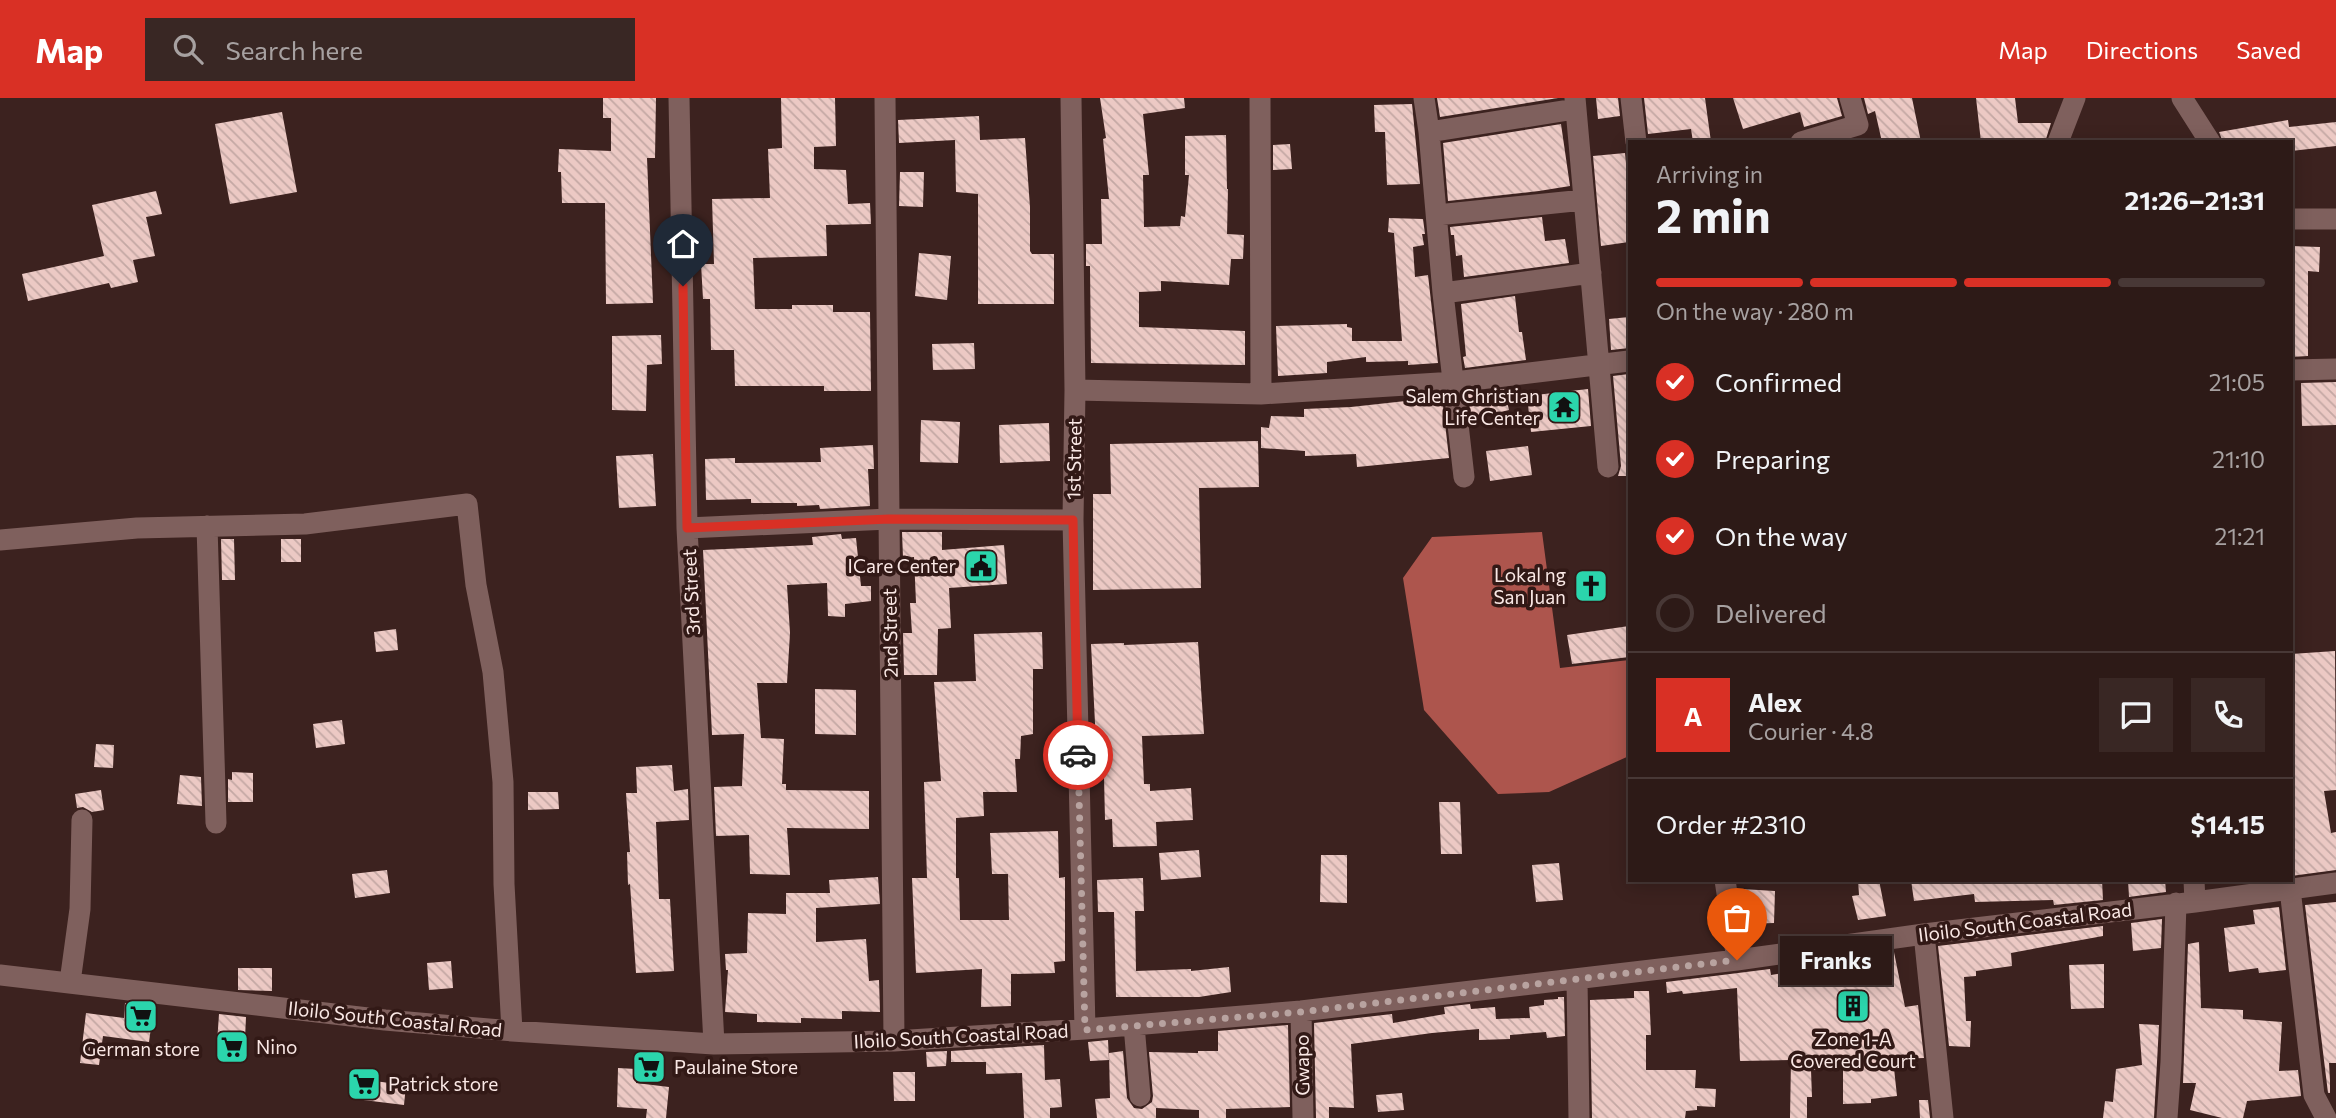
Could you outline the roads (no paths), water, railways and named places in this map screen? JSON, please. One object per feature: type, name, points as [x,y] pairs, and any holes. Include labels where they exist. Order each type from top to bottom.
[{"type":"street","name":"3rd Street","points":[[679,98],[687,528],[714,1044]]},
{"type":"street","name":"2nd Street","points":[[885,98],[894,1041]]},
{"type":"street","name":"1st Street","points":[[1071,98],[1075,390],[1073,520],[1085,1030]]},
{"type":"street","points":[[1260,98],[1261,394]]},
{"type":"street","points":[[1424,98],[1464,477]]},
{"type":"street","points":[[1631,98],[1636,140]]},
{"type":"street","points":[[1814,140],[1859,133],[1850,98]]},
{"type":"street","points":[[2059,140],[2076,98]]},
{"type":"street","points":[[2182,98],[2209,140]]},
{"type":"street","points":[[1429,132],[1575,104],[1608,467]]},
{"type":"street","points":[[1437,215],[1584,200]]},
{"type":"street","points":[[2293,219],[2336,219]]},
{"type":"street","points":[[1443,293],[1591,273]]},
{"type":"street","points":[[1075,390],[1261,394],[1455,382],[1628,361]]},
{"type":"street","points":[[2293,370],[2336,369]]},
{"type":"street","points":[[0,540],[136,527],[305,524],[467,504],[476,585],[493,671],[503,782],[504,884],[512,1031]]},
{"type":"street","points":[[687,528],[889,519],[1073,520]]},
{"type":"street","points":[[207,526],[216,823]]},
{"type":"street","points":[[70,982],[80,909],[82,820]]},
{"type":"street","points":[[1724,882],[1737,960]]},
{"type":"street","points":[[2167,1118],[2185,903],[2193,882]]},
{"type":"street","name":"Iloilo South Coastal Road","points":[[0,975],[385,1020],[512,1031],[714,1044],[894,1041],[1085,1030],[1301,1012],[1737,960],[2336,883]]},
{"type":"street","points":[[2290,889],[2314,1095],[2326,1118]]},
{"type":"street","points":[[1924,934],[1942,1118]]},
{"type":"street","points":[[1577,979],[1579,1118]]},
{"type":"street","name":"Gwapo","points":[[1301,1012],[1303,1118]]},
{"type":"street","points":[[1134,1025],[1140,1096]]},
{"type":"place","name":"Salem Christian Life Center","points":[[1564,407]]},
{"type":"place","name":"ICare Center","points":[[981,566]]},
{"type":"place","name":"Lokal ng San Juan","points":[[1591,586]]},
{"type":"place","name":"Franks","points":[[1737,960]]},
{"type":"place","name":"Zone 1-A Covered Court","points":[[1853,1006]]},
{"type":"place","name":"German store","points":[[141,1016]]},
{"type":"place","name":"Nino","points":[[232,1047]]},
{"type":"place","name":"Paulaine Store","points":[[649,1067]]},
{"type":"place","name":"Patrick store","points":[[364,1084]]}]
